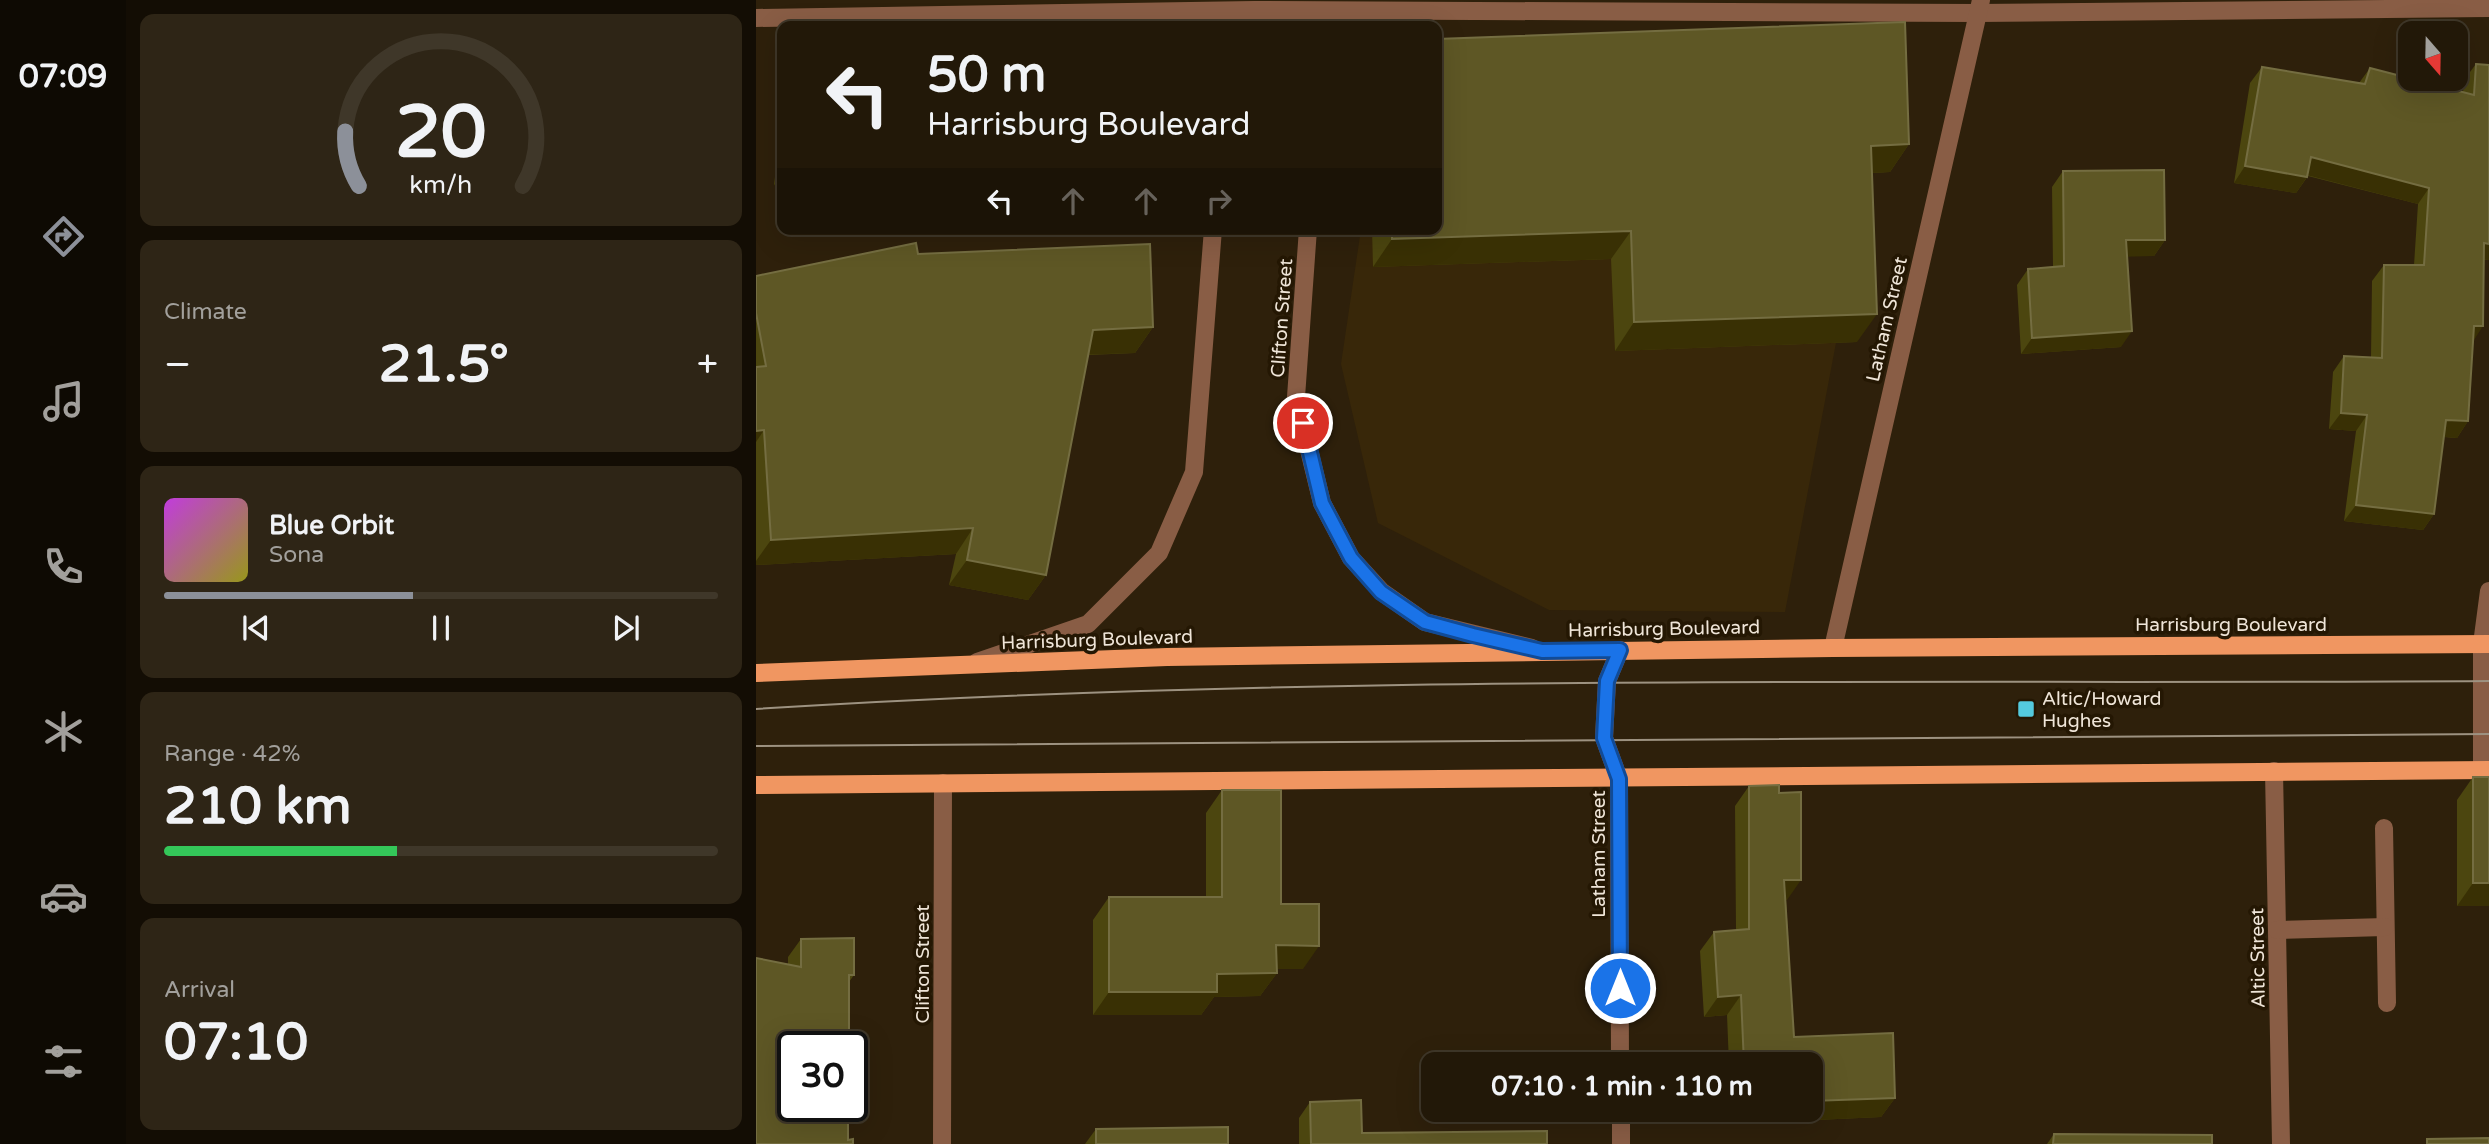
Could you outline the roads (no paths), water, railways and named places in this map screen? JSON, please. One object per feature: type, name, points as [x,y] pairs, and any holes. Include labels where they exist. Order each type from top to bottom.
[{"type":"main road","name":"Harrisburg Boulevard","points":[[756,673],[1167,657],[1620,650],[2485,644]]},
{"type":"main road","points":[[756,785],[2485,770]]},
{"type":"street","points":[[756,18],[1218,19],[1350,12],[1980,6],[2489,8]]},
{"type":"street","name":"Latham Street","points":[[1833,648],[1980,6]]},
{"type":"street","points":[[971,664],[1088,624],[1159,553],[1194,472],[1213,235]]},
{"type":"street","name":"Clifton Street","points":[[1308,235],[1296,397],[1322,503],[1351,558],[1381,592],[1425,622],[1542,651]]},
{"type":"street","points":[[2485,770],[2485,644],[2489,591]]},
{"type":"street","name":"Latham Street","points":[[1620,650],[1607,681],[1604,738],[1619,779],[1620,1052]]},
{"type":"street","name":"Altic Street","points":[[2274,771],[2281,1144]]},
{"type":"street","name":"Clifton Street","points":[[942,1144],[943,783]]},
{"type":"street","points":[[2384,828],[2387,1003]]},
{"type":"street","points":[[2277,929],[2385,927]]},
{"type":"street","points":[[1621,1122],[1621,1144]]},
{"type":"tram line","points":[[756,709],[972,697],[1405,685],[2489,681]]},
{"type":"tram line","points":[[756,746],[2489,734]]},
{"type":"place","name":"Altic/Howard Hughes","points":[[2026,709]]}]
